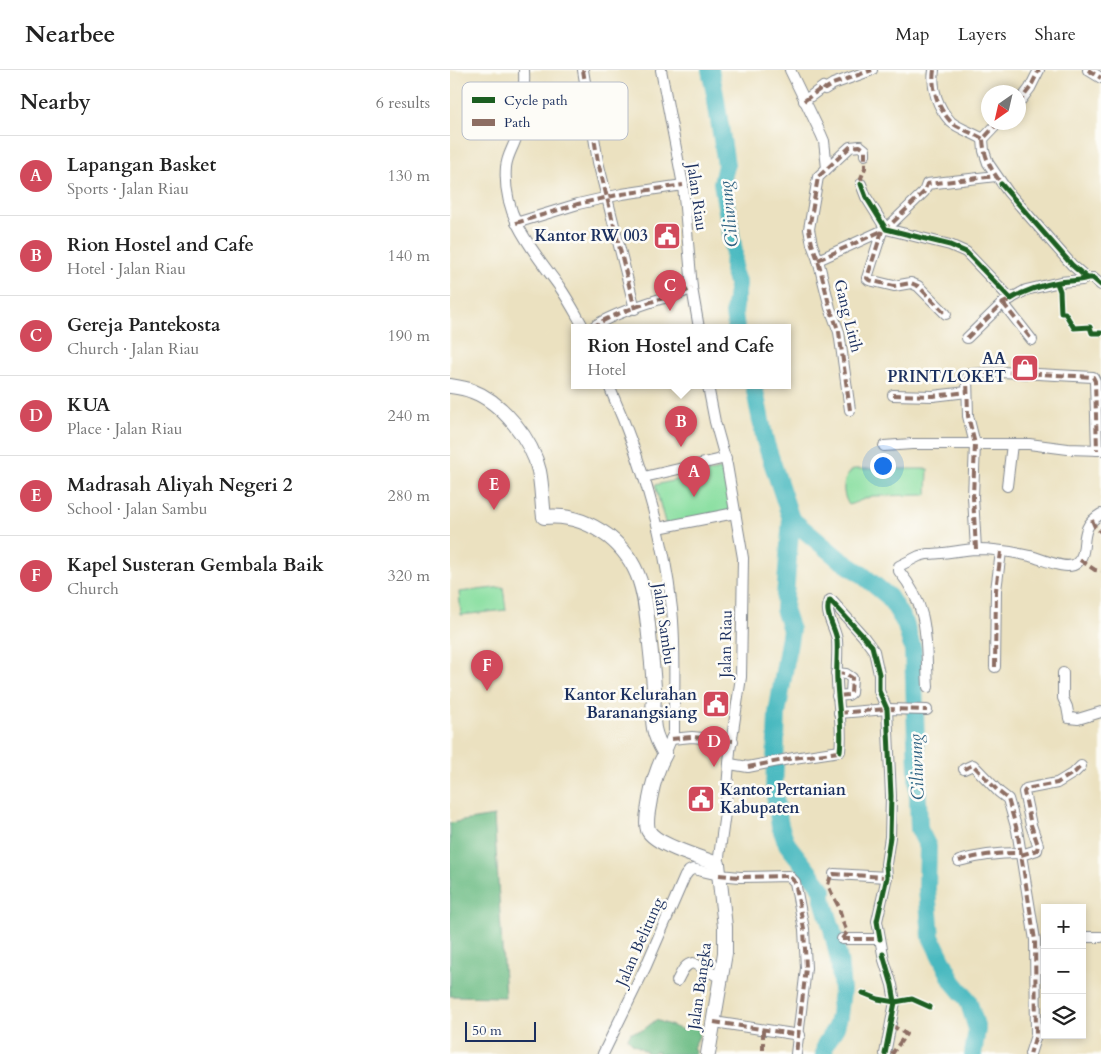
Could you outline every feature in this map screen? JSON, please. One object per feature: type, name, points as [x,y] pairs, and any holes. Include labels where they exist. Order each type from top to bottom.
[{"type":"street","name":"Jalan Riau","points":[[661,70],[682,185],[692,288],[698,324]]},
{"type":"street","points":[[790,70],[824,141],[826,168]]},
{"type":"street","points":[[804,101],[823,87],[826,89],[852,73],[872,70]]},
{"type":"street","points":[[934,70],[935,97],[952,123],[983,139]]},
{"type":"street","points":[[1026,93],[1038,70]]},
{"type":"street","points":[[1088,70],[1101,78]]},
{"type":"street","points":[[991,130],[983,139],[984,151],[988,163],[996,176],[1040,230],[1072,265],[1087,278]]},
{"type":"street","points":[[515,140],[506,165],[507,188],[516,223],[529,247],[563,292],[582,324]]},
{"type":"street","points":[[594,140],[598,162],[635,309]]},
{"type":"street","points":[[826,168],[850,147],[860,146],[864,150],[865,155]]},
{"type":"street","name":"Gang Litih","points":[[826,168],[817,180],[809,229],[830,308],[839,332],[850,410]]},
{"type":"street","points":[[818,260],[884,230],[924,192],[927,184],[996,176]]},
{"type":"street","points":[[861,184],[884,230],[868,278],[869,280],[894,286],[912,283],[918,286],[946,314]]},
{"type":"street","points":[[516,223],[608,197],[682,185]]},
{"type":"street","points":[[884,230],[950,245],[966,252],[1007,301],[1032,340]]},
{"type":"street","points":[[967,338],[1007,301],[1026,290],[1087,278],[1093,278],[1101,285]]},
{"type":"street","points":[[599,324],[612,317],[660,299],[683,294],[692,288]]},
{"type":"street","points":[[884,446],[912,444],[975,444],[1012,444],[1099,450],[1095,381],[1093,377],[1003,372],[970,374],[967,378],[968,416],[975,444],[973,497],[976,549]]},
{"type":"street","name":"Jalan Sambu","points":[[450,386],[473,391],[487,398],[522,433],[530,446],[539,471],[544,517],[556,516],[595,526],[618,544],[628,556],[641,581],[646,603],[654,681],[652,726],[656,740],[665,754]]},
{"type":"street","points":[[611,389],[644,477],[658,528],[670,594],[673,625],[674,724],[671,739],[657,767],[647,821],[649,830],[655,837],[671,846],[718,869],[740,877],[789,876],[795,882],[804,929],[806,968],[800,1035],[796,1054]]},
{"type":"street","name":"Jalan Riau","points":[[708,389],[714,422],[726,458],[743,558],[741,676],[718,869]]},
{"type":"street","points":[[893,395],[933,396],[967,392]]},
{"type":"street","points":[[1007,486],[1012,444]]},
{"type":"street","points":[[644,477],[726,458]]},
{"type":"street","points":[[658,528],[735,513]]},
{"type":"street","points":[[928,686],[923,616],[910,584],[899,571],[899,566],[919,556],[976,549],[1030,556],[1057,565],[1070,567],[1076,564],[1082,552],[1086,530],[1092,520],[1101,514]]},
{"type":"street","points":[[994,667],[996,590],[1001,552]]},
{"type":"street","points":[[730,764],[748,766],[839,752],[841,744],[836,674],[837,639],[834,625],[828,615],[828,603],[830,600],[872,646],[879,674],[880,691],[887,709],[890,740],[890,837],[886,864],[887,877],[877,921],[884,960],[895,1002],[885,1054]]},
{"type":"street","points":[[1063,673],[1063,698],[1068,707],[1069,718],[1078,719],[1101,712]]},
{"type":"street","points":[[836,674],[846,674],[852,678],[851,693],[837,696]]},
{"type":"street","points":[[839,713],[887,709],[927,710]]},
{"type":"street","points":[[671,739],[692,737],[732,741]]},
{"type":"street","points":[[964,769],[973,765],[1008,799],[1017,830],[1020,854],[1040,940],[1036,1035],[1030,1054]]},
{"type":"street","points":[[959,861],[987,854],[1020,854],[1037,850],[1038,845],[1031,825],[1024,792],[1030,788],[1051,785],[1062,781],[1081,766]]},
{"type":"street","name":"Jalan Belitung","points":[[603,1054],[635,990],[685,876],[693,869],[718,869]]},
{"type":"street","name":"Jalan Bangka","points":[[708,1054],[725,953],[725,927],[718,869]]},
{"type":"street","points":[[834,874],[887,877]]},
{"type":"street","points":[[1086,937],[1101,937]]},
{"type":"street","points":[[842,939],[880,939]]},
{"type":"street","points":[[677,981],[685,966],[689,963],[693,963],[721,978]]},
{"type":"street","points":[[714,1022],[800,1035]]},
{"type":"green space","points":[[723,469],[733,510],[666,526],[655,485]]},
{"type":"green space","points":[[854,469],[928,469],[927,494],[872,496],[849,505],[846,500],[844,486],[847,476]]},
{"type":"green space","points":[[503,587],[506,610],[461,615],[459,592]]},
{"type":"green space","points":[[494,816],[505,997],[450,996],[450,823]]},
{"type":"green space","points":[[656,1020],[683,1030],[691,1023],[699,1026],[699,1036],[693,1048],[696,1054],[662,1054],[656,1051],[650,1054],[632,1043],[628,1038],[631,1032],[643,1030]]},
{"type":"waterway","name":"Ciliwung","points":[[710,70],[726,165],[722,183],[734,251],[733,271],[738,284],[734,313],[735,324]]},
{"type":"waterway","name":"Ciliwung","points":[[755,389],[765,441],[791,519],[784,609],[791,630],[777,714],[774,790],[780,826],[787,844],[823,890],[823,900],[839,960],[842,990],[839,1016],[836,1027],[825,1045],[824,1054]]},
{"type":"waterway","name":"Ciliwung","points":[[791,519],[889,597],[905,623],[913,650],[919,829],[928,847],[927,889],[931,937],[953,982],[968,1000],[977,1029],[973,1054]]},
{"type":"marked path","points":[[583,70],[585,82]]},
{"type":"marked path","points":[[804,101],[823,87],[825,89],[833,84],[872,70]]},
{"type":"marked path","points":[[934,70],[935,91],[946,117],[954,124],[983,139]]},
{"type":"marked path","points":[[1026,93],[1039,70]]},
{"type":"marked path","points":[[1088,70],[1101,78]]},
{"type":"marked path","points":[[991,130],[983,139],[985,153],[989,164],[1004,187]]},
{"type":"marked path","points":[[594,140],[598,162],[635,309]]},
{"type":"marked path","points":[[850,410],[839,332],[830,308],[809,229],[818,177],[850,147],[860,146],[865,150],[865,168],[861,178],[862,187]]},
{"type":"marked path","points":[[818,260],[886,229],[924,192],[927,184],[996,176]]},
{"type":"marked path","points":[[516,223],[578,204],[622,194],[683,185]]},
{"type":"marked path","points":[[882,231],[867,278],[894,286],[911,283],[918,286],[946,314]]},
{"type":"marked path","points":[[598,324],[624,311],[692,288]]},
{"type":"marked path","points":[[967,338],[1003,303],[1014,298]]},
{"type":"marked path","points":[[1003,303],[1032,340]]},
{"type":"marked path","points":[[976,549],[973,497],[975,444],[968,416],[967,378],[970,374],[1003,372],[1093,377],[1095,381],[1097,450]]},
{"type":"marked path","points":[[893,395],[933,396],[967,392]]},
{"type":"marked path","points":[[1092,520],[1095,527],[1101,532]]},
{"type":"marked path","points":[[995,667],[996,590],[1001,552]]},
{"type":"marked path","points":[[1080,560],[1095,570],[1101,571]]},
{"type":"marked path","points":[[836,673],[846,674],[852,678],[851,693],[837,696]]},
{"type":"marked path","points":[[839,713],[887,709],[927,710]]},
{"type":"marked path","points":[[671,739],[692,737],[733,741]]},
{"type":"marked path","points":[[748,767],[839,752],[840,749]]},
{"type":"marked path","points":[[964,769],[973,765],[1008,799],[1017,830],[1035,940],[1036,1035],[1030,1054]]},
{"type":"marked path","points":[[1021,855],[1037,850],[1038,845],[1031,825],[1024,792],[1026,789],[1057,783],[1081,766]]},
{"type":"marked path","points":[[959,861],[1004,853],[1020,853]]},
{"type":"marked path","points":[[719,875],[740,877],[789,876],[795,882],[804,929],[806,968],[796,1054]]},
{"type":"marked path","points":[[842,939],[847,932],[839,907],[828,885],[831,875],[887,877]]},
{"type":"marked path","points":[[842,939],[880,939]]},
{"type":"marked path","points":[[714,1022],[800,1035]]},
{"type":"marked path","points":[[891,1025],[906,1034],[892,1054]]},
{"type":"marked path","points":[[763,1030],[763,1054]]},
{"type":"cycle path","points":[[861,184],[866,197],[886,229],[950,245],[966,252],[1011,299],[1040,286],[1087,278]]},
{"type":"cycle path","points":[[1001,184],[1072,265],[1087,278],[1093,278],[1101,285]]},
{"type":"cycle path","points":[[1057,283],[1060,291],[1061,313],[1065,313],[1074,328],[1090,327],[1092,333],[1101,333]]},
{"type":"cycle path","points":[[840,751],[837,640],[828,610],[830,600],[872,646],[879,674],[879,691],[887,709],[891,796],[890,837],[886,864],[887,877],[877,921],[880,939]]},
{"type":"cycle path","points":[[883,954],[895,1002],[885,1054]]},
{"type":"cycle path","points":[[863,993],[878,999],[895,1002],[912,999],[930,1007]]},
{"type":"place","name":"Kantor RW 003","points":[[667,236]]},
{"type":"place","name":"Gereja Pantekosta","points":[[670,311]]},
{"type":"place","name":"AA PRINT/LOKET","points":[[1025,368]]},
{"type":"place","name":"Rion Hostel and Cafe","points":[[681,447]]},
{"type":"place","name":"Lapangan Basket","points":[[694,497]]},
{"type":"place","name":"Madrasah Aliyah Negeri 2","points":[[494,510]]},
{"type":"place","name":"Kapel Susteran Gembala Baik","points":[[487,691]]},
{"type":"place","name":"Kantor Kelurahan Baranangsiang","points":[[716,704]]},
{"type":"place","name":"KUA","points":[[714,767]]},
{"type":"place","name":"Kantor Pertanian Kabupaten","points":[[701,799]]}]
